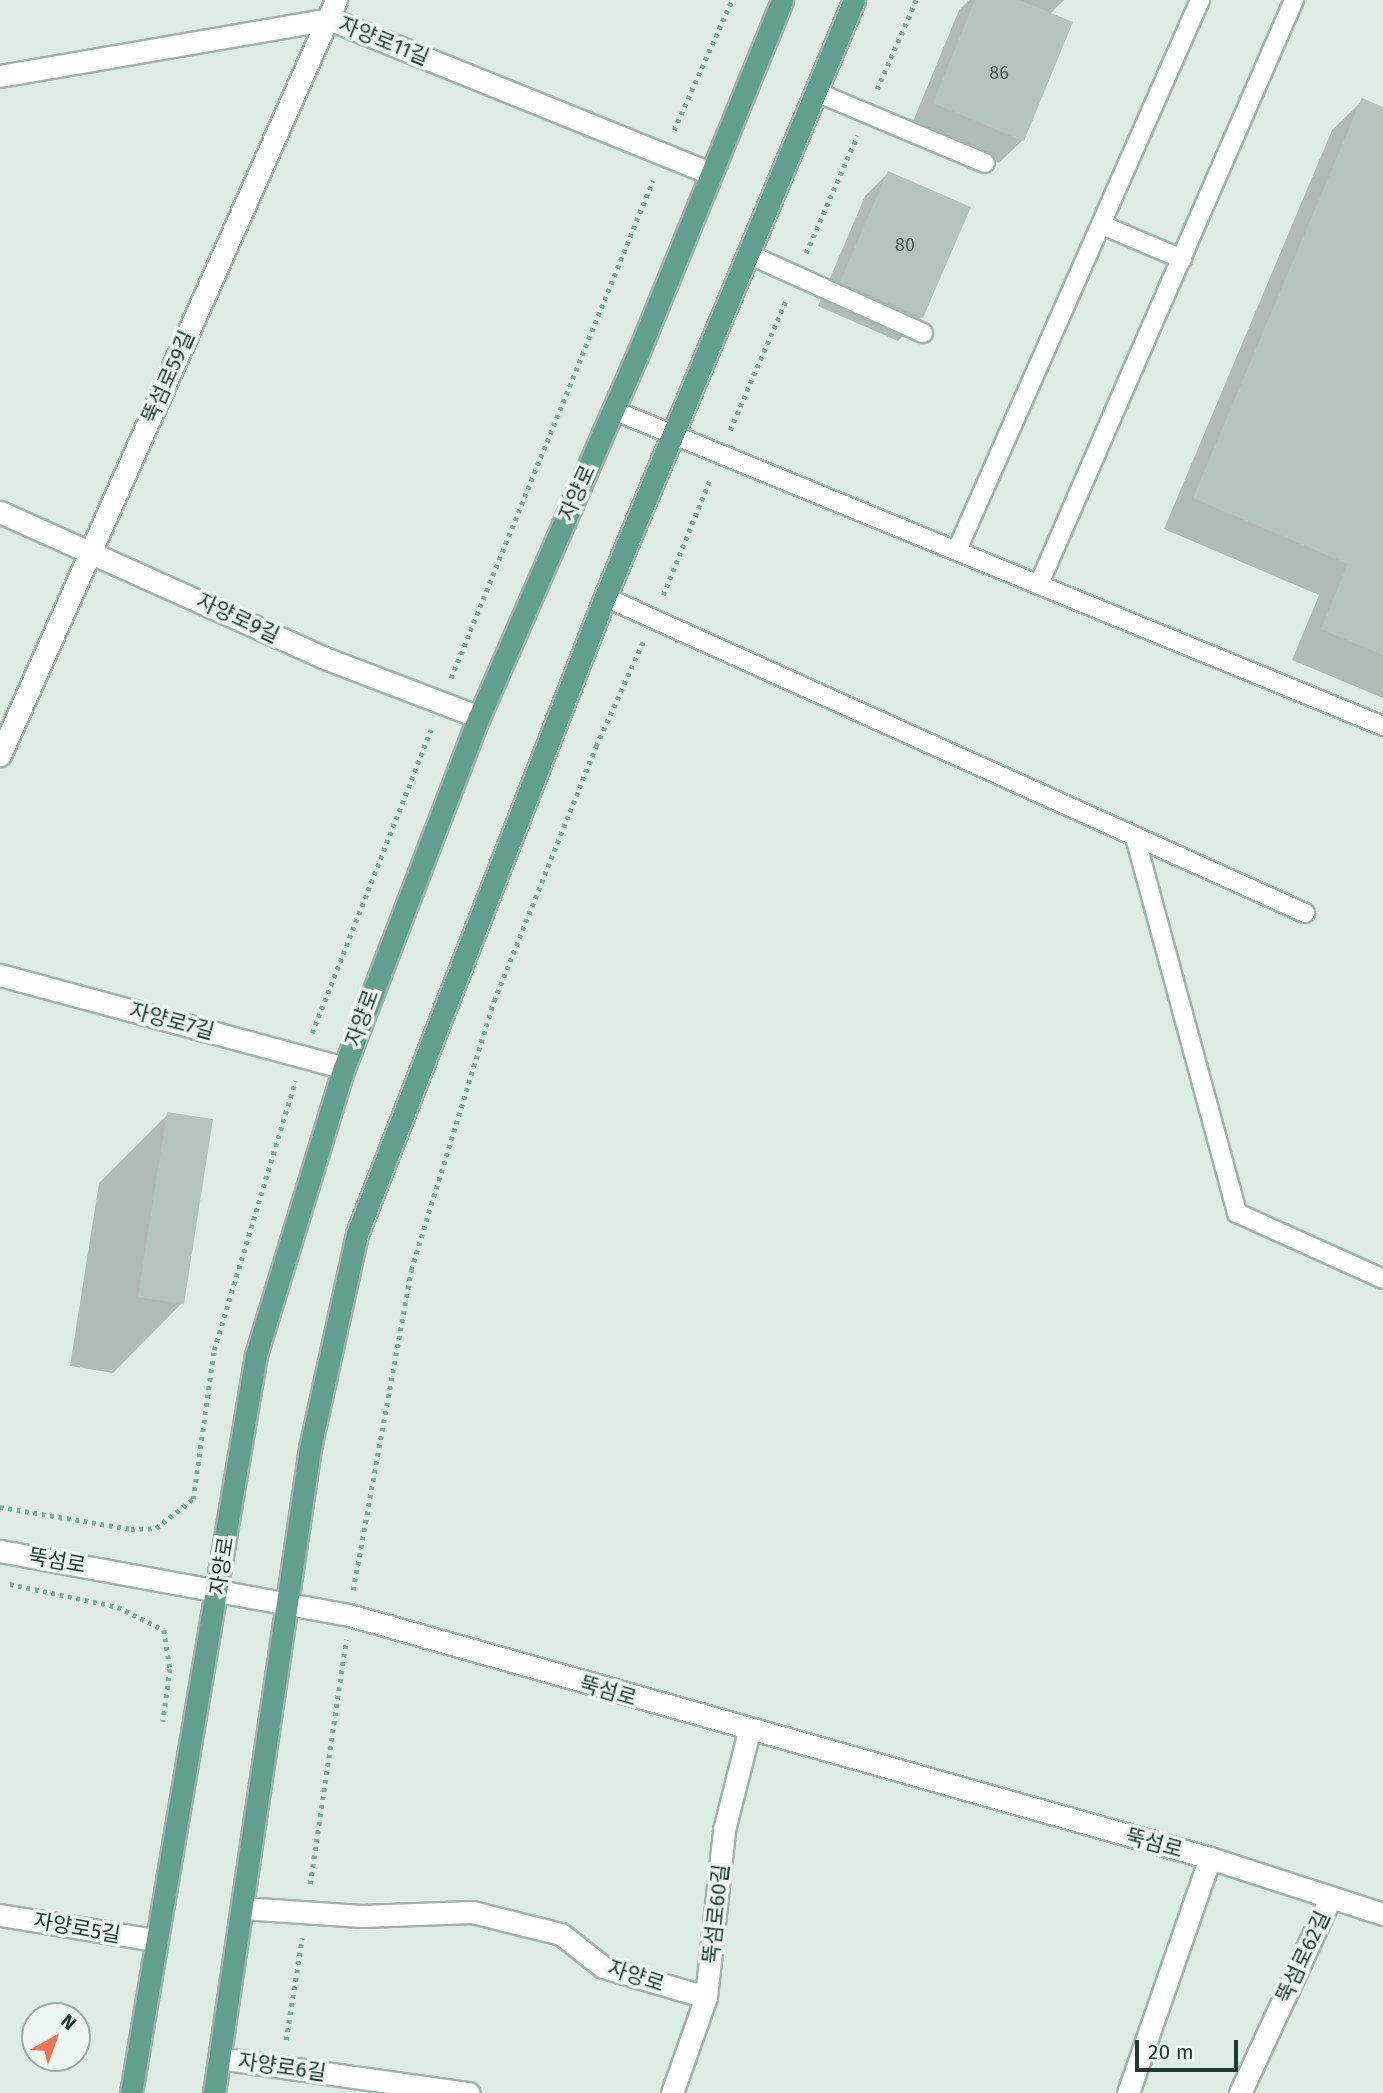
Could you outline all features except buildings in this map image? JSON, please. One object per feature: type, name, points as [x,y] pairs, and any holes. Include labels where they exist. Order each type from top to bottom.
[{"type":"main road","name":"자양로","points":[[131,2093],[154,1940],[218,1592],[256,1355],[344,1068],[479,718],[613,410],[782,0]]},
{"type":"main road","points":[[214,2093],[310,1448],[357,1234],[605,597],[855,0]]},
{"type":"street","name":"자양로11길","points":[[0,76],[333,9],[710,173]]},
{"type":"street","name":"뚝섬로59길","points":[[0,755],[333,9]]},
{"type":"street","name":"자양로9길","points":[[0,512],[91,549],[322,657],[479,718]]},
{"type":"street","name":"자양로7길","points":[[0,975],[344,1068]]},
{"type":"street","name":"뚝섬로","points":[[0,1551],[349,1615],[749,1731],[1210,1858],[1383,1914]]},
{"type":"street","name":"뚝섬로60길","points":[[671,2093],[706,1997],[724,1830],[749,1731]]},
{"type":"street","name":"뚝섬로","points":[[1128,2093],[1210,1858]]},
{"type":"street","name":"뚝섬로62길","points":[[1240,2093],[1330,1898]]},
{"type":"street","name":"자양로","points":[[242,1908],[306,1914],[472,1912],[561,1934],[603,1967],[706,1997]]},
{"type":"street","name":"자양로5길","points":[[0,1914],[154,1940]]},
{"type":"street","name":"자양로6길","points":[[219,2058],[457,2092]]},
{"type":"lane","points":[[957,550],[1200,0]]},
{"type":"lane","points":[[1039,584],[1294,0]]},
{"type":"lane","points":[[816,92],[985,163]]},
{"type":"lane","points":[[1102,225],[1182,259]]},
{"type":"lane","points":[[748,254],[923,333]]},
{"type":"lane","points":[[613,410],[1383,726]]},
{"type":"lane","points":[[605,597],[1305,913]]},
{"type":"lane","points":[[1135,836],[1237,1213],[1383,1279]]},
{"type":"path","points":[[353,1588],[411,1270],[494,1001],[596,746],[654,618],[796,276],[916,0]]},
{"type":"path","points":[[0,1507],[131,1530]]},
{"type":"path","points":[[0,1582],[118,1607],[164,1630],[170,1669],[161,1736]]},
{"type":"path","points":[[282,2067],[349,1615]]}]
